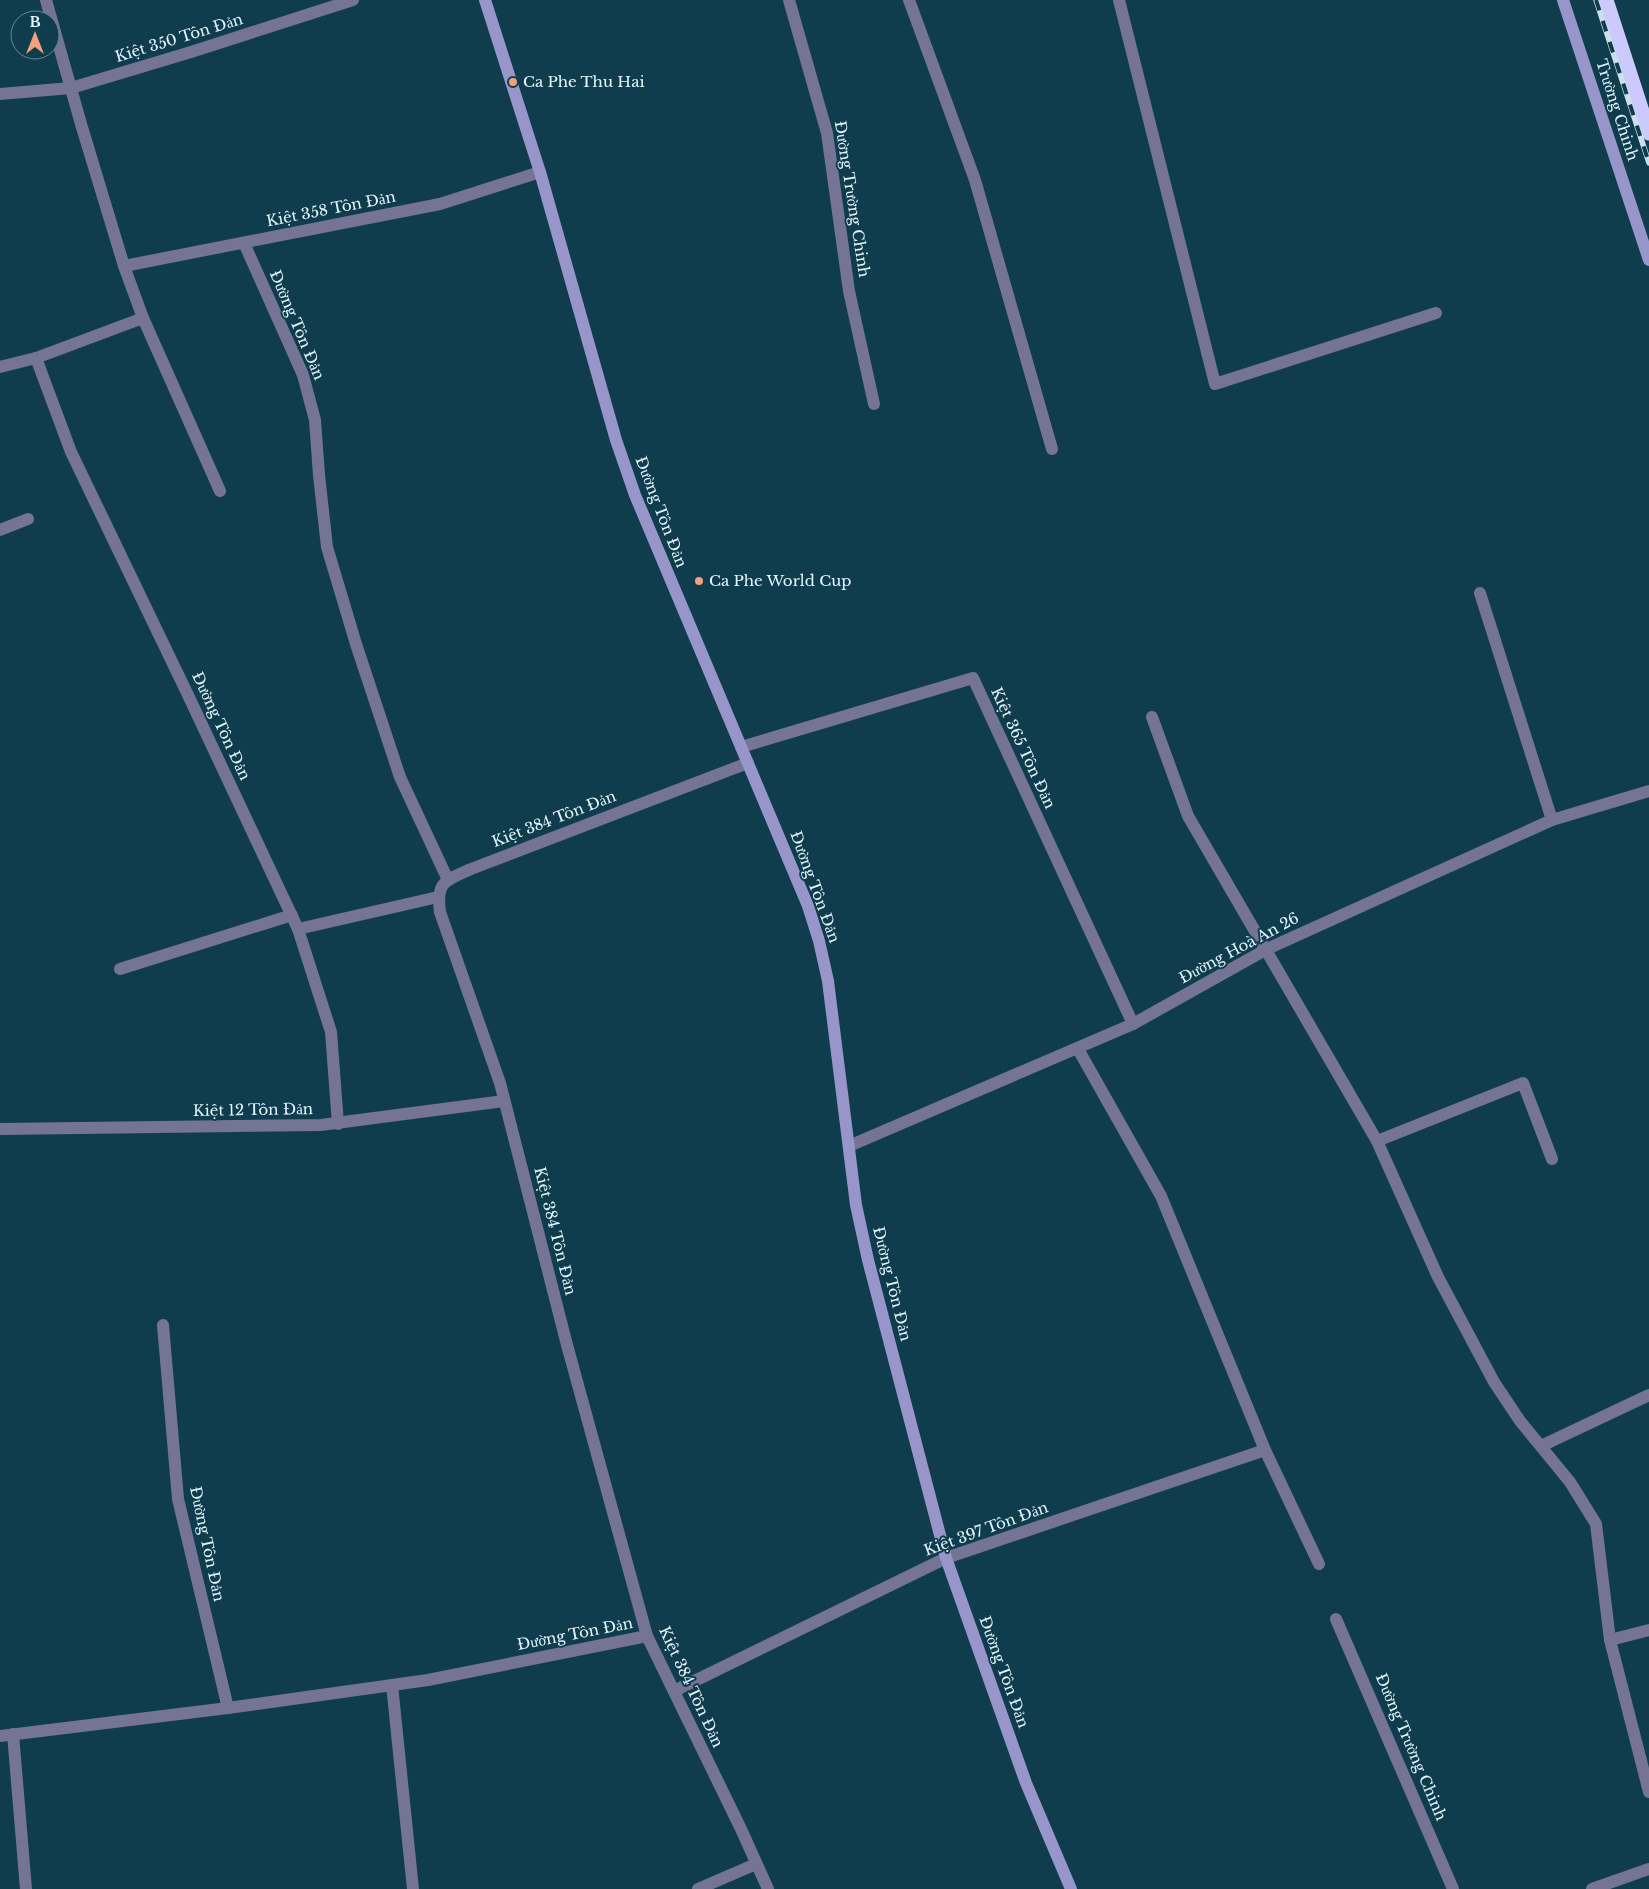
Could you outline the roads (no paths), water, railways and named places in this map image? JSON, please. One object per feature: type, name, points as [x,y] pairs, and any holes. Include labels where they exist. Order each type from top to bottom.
[{"type":"highway","points":[[1606,0],[1649,133]]},
{"type":"street","points":[[46,0],[124,266],[143,318],[220,490]]},
{"type":"street","name":"Kiệt 350 Tôn Đản","points":[[71,88],[353,0]]},
{"type":"street","name":"Đường Tôn Đản","points":[[485,0],[540,172],[616,440],[632,486],[808,906],[820,941],[828,981],[856,1205],[868,1260],[946,1558],[1026,1783],[1071,1889]]},
{"type":"street","name":"Đường Trường Chinh","points":[[789,0],[827,133],[849,291],[874,404]]},
{"type":"street","points":[[909,0],[976,180],[1052,449]]},
{"type":"street","points":[[1119,0],[1215,384],[1436,313]]},
{"type":"street","name":"Trường Chinh","points":[[1563,0],[1649,260]]},
{"type":"street","points":[[0,94],[71,88]]},
{"type":"street","name":"Kiệt 358 Tôn Đản","points":[[124,266],[440,204],[540,172]]},
{"type":"street","name":"Đường Tôn Đản","points":[[244,243],[303,375],[315,420],[327,547],[356,644],[400,777],[448,880]]},
{"type":"street","points":[[0,367],[36,358],[143,318]]},
{"type":"street","name":"Đường Tôn Đản","points":[[36,358],[71,452],[298,929],[331,1032],[338,1124]]},
{"type":"street","points":[[0,530],[28,519]]},
{"type":"street","points":[[1480,593],[1552,820]]},
{"type":"street","name":"Kiệt 365 Tôn Đản","points":[[741,747],[973,678],[1133,1024]]},
{"type":"street","points":[[1152,717],[1188,816],[1377,1141],[1438,1277],[1494,1382],[1520,1421],[1570,1482],[1596,1524],[1610,1640],[1649,1792]]},
{"type":"street","name":"Kiệt 384 Tôn Đản","points":[[448,880],[477,866],[748,763]]},
{"type":"street","name":"Đường Hoà An 26","points":[[849,1146],[1133,1024],[1267,949],[1552,820],[1649,791]]},
{"type":"street","points":[[298,929],[438,897],[440,888],[448,880]]},
{"type":"street","name":"Kiệt 384 Tôn Đản","points":[[438,897],[440,912],[500,1083],[567,1345],[647,1636],[742,1828],[768,1889]]},
{"type":"street","points":[[120,969],[292,915]]},
{"type":"street","points":[[1078,1049],[1161,1196],[1265,1450],[1319,1564]]},
{"type":"street","points":[[1377,1141],[1523,1084],[1552,1159]]},
{"type":"street","name":"Kiệt 12 Tôn Đản","points":[[0,1128],[321,1125],[504,1101]]},
{"type":"street","name":"Đường Tôn Đản","points":[[163,1326],[178,1499],[228,1708]]},
{"type":"street","points":[[1540,1446],[1649,1394]]},
{"type":"street","name":"Kiệt 397 Tôn Đản","points":[[674,1691],[946,1558],[1265,1450]]},
{"type":"street","name":"Đường Trường Chinh","points":[[1336,1619],[1453,1889]]},
{"type":"street","points":[[1610,1640],[1649,1630]]},
{"type":"street","name":"Đường Tôn Đản","points":[[6,1735],[228,1708],[428,1680],[647,1636]]},
{"type":"street","points":[[392,1685],[413,1889]]},
{"type":"street","points":[[6,1735],[26,1889]]},
{"type":"street","points":[[698,1889],[756,1864]]},
{"type":"street","points":[[1592,1889],[1649,1869]]},
{"type":"railway","points":[[1596,0],[1649,163]]},
{"type":"place","name":"Ca Phe Thu Hai","points":[[513,82]]},
{"type":"place","name":"Ca Phe World Cup","points":[[699,581]]}]
